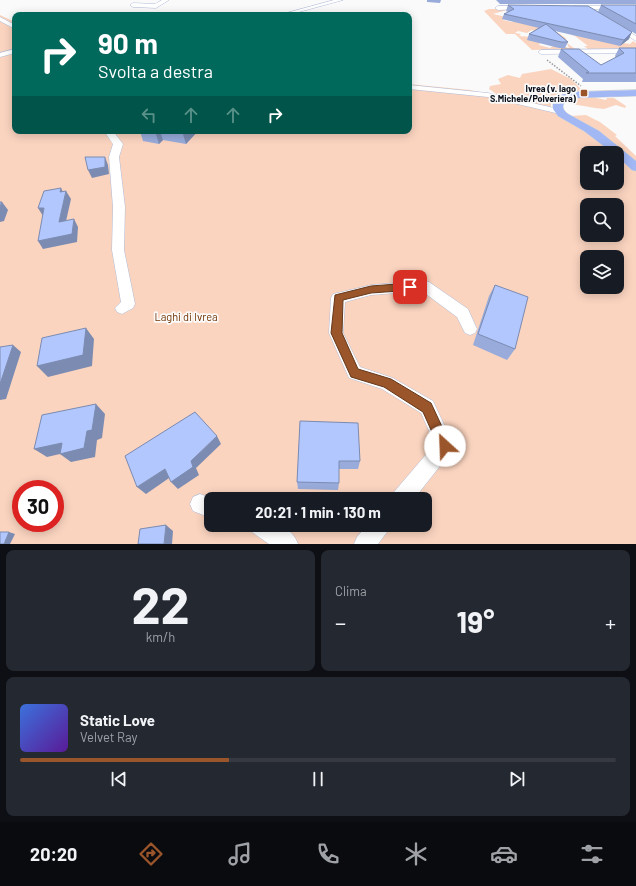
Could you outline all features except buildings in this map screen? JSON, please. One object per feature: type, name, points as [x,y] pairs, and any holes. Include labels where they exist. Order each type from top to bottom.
[{"type":"main road","points":[[636,93],[570,94],[565,96],[557,103],[557,107],[560,112],[604,139],[636,168]]},
{"type":"street","points":[[133,5],[156,6],[166,0]]},
{"type":"street","points":[[294,12],[340,0]]},
{"type":"street","points":[[498,8],[530,8]]},
{"type":"street","points":[[564,8],[636,8]]},
{"type":"street","points":[[586,8],[598,16]]},
{"type":"street","points":[[0,19],[12,25]]},
{"type":"street","points":[[611,24],[636,39]]},
{"type":"street","points":[[541,52],[636,51]]},
{"type":"street","points":[[1,55],[12,52]]},
{"type":"street","points":[[412,87],[488,95],[560,112]]},
{"type":"street","points":[[110,134],[118,144],[114,157],[119,207],[118,250],[128,304],[122,308]]},
{"type":"street","points":[[407,492],[445,446],[427,408],[387,383],[355,373],[336,333],[338,298],[371,290],[424,286],[464,313],[470,329]]},
{"type":"street","points":[[270,532],[288,544]]},
{"type":"street","points":[[364,544],[374,532]]},
{"type":"path","points":[[541,52],[542,55],[556,68],[573,79],[591,94]]},
{"type":"green space","points":[[489,9],[577,9],[507,10],[493,14],[506,17],[503,20],[514,21],[557,32],[567,39],[563,40],[532,30],[527,33],[518,31],[515,33],[521,34],[519,36],[532,37],[540,43],[539,45],[550,48],[556,44],[569,48],[567,43],[575,49],[532,50],[515,34],[506,34],[484,11]]},
{"type":"green space","name":"Laghi di Ivrea","points":[[0,15],[12,21],[12,134],[412,134],[412,84],[470,90],[499,96],[489,89],[490,86],[501,84],[498,79],[508,75],[520,78],[522,74],[551,69],[571,79],[584,92],[562,93],[551,100],[550,108],[571,116],[586,115],[600,122],[617,135],[615,136],[636,156],[636,544],[0,544]]},
{"type":"green space","points":[[569,34],[630,44],[633,41],[636,43],[636,48],[588,49],[584,46],[588,46],[575,36]]},
{"type":"green space","points":[[587,96],[606,100],[607,98],[614,98],[626,106],[625,108],[616,105],[604,109],[572,104],[566,100],[573,97]]},
{"type":"place","name":"Ivrea (v. lago S.Michele/Polveriera)","points":[[584,93]]},
{"type":"route","points":[[410,287],[371,290],[338,298],[336,333],[355,373],[387,383],[427,408],[445,446]]}]
